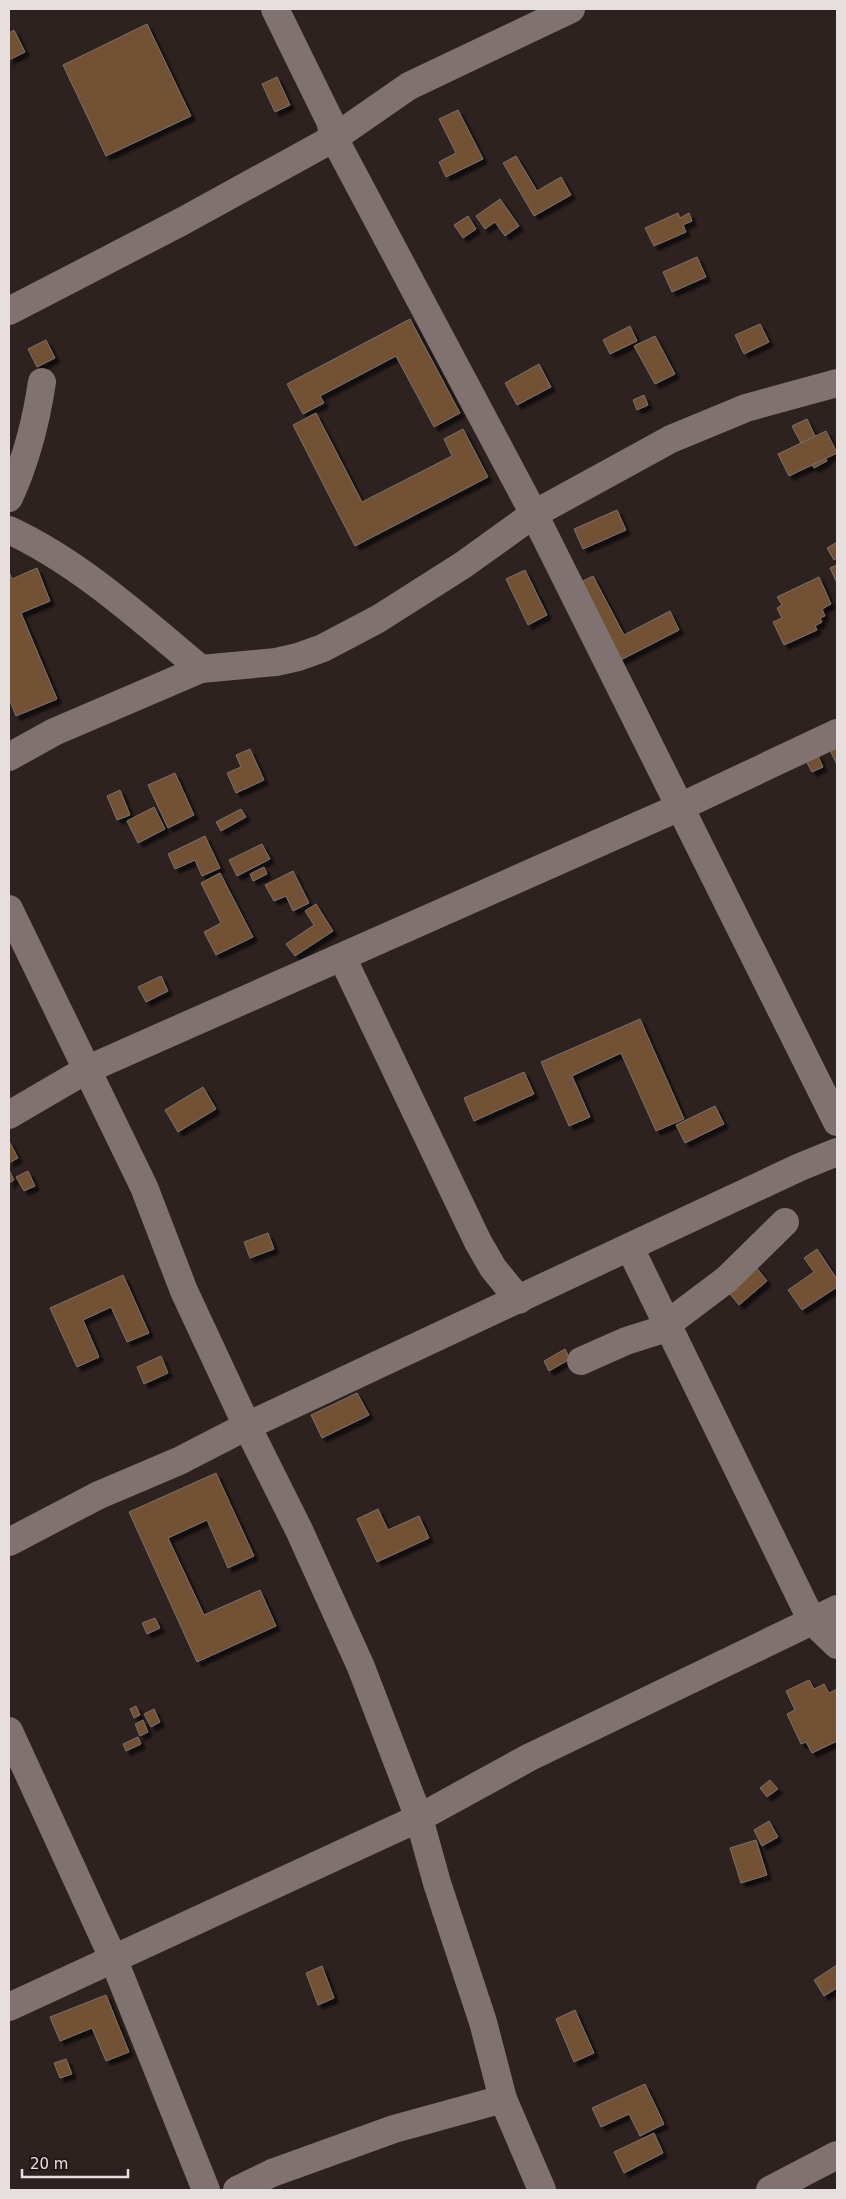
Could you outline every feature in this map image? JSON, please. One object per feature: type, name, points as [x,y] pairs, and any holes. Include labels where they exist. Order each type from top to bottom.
[{"type":"street","points":[[275,9],[330,121],[334,138],[534,514],[837,1122]]},
{"type":"street","points":[[9,310],[182,222],[334,138],[409,86],[571,9]]},
{"type":"street","points":[[9,498],[20,473],[38,409],[42,382]]},
{"type":"street","points":[[9,757],[54,732],[201,670],[276,662],[323,648],[378,619],[447,575],[534,514],[672,439],[746,408],[835,388]]},
{"type":"street","points":[[9,530],[38,543],[86,577],[201,670]]},
{"type":"street","points":[[9,1115],[86,1070],[680,807],[837,733]]},
{"type":"street","points":[[9,909],[144,1187],[184,1291],[247,1426],[299,1530],[361,1667],[419,1818],[437,1882],[483,2022],[503,2099],[542,2190]]},
{"type":"street","points":[[342,957],[478,1242],[493,1268],[519,1300]]},
{"type":"street","points":[[9,1542],[99,1495],[179,1461],[247,1426],[800,1167],[837,1152]]},
{"type":"street","points":[[581,1362],[626,1341],[666,1326],[727,1279],[785,1222]]},
{"type":"street","points":[[630,1248],[666,1326],[812,1621],[837,1645]]},
{"type":"street","points":[[9,2007],[419,1818],[528,1758],[837,1609]]},
{"type":"street","points":[[9,1731],[113,1958],[206,2190]]},
{"type":"street","points":[[237,2190],[272,2173],[394,2129],[503,2099]]},
{"type":"street","points":[[770,2190],[837,2155]]},
{"type":"building","points":[[147,24],[191,116],[106,156],[63,65]]},
{"type":"building","points":[[14,30],[25,52],[9,60],[9,33]]},
{"type":"building","points":[[277,77],[290,105],[275,112],[262,84]]},
{"type":"building","points":[[458,110],[483,159],[446,177],[439,162],[456,153],[439,119]]},
{"type":"building","points":[[516,156],[537,191],[561,177],[571,195],[534,216],[503,163]]},
{"type":"building","points":[[500,199],[519,226],[505,236],[495,222],[485,229],[476,216]]},
{"type":"building","points":[[678,213],[680,218],[689,213],[692,221],[683,225],[686,232],[654,246],[645,228]]},
{"type":"building","points":[[468,216],[476,229],[463,238],[454,225]]},
{"type":"building","points":[[697,257],[706,277],[672,292],[663,272]]},
{"type":"building","points":[[410,319],[460,413],[434,427],[396,356],[320,396],[324,403],[303,414],[287,384]]},
{"type":"building","points":[[760,324],[769,342],[744,354],[735,335]]},
{"type":"building","points":[[630,326],[637,341],[610,354],[603,340]]},
{"type":"building","points":[[655,336],[675,374],[655,384],[634,346]]},
{"type":"building","points":[[46,340],[55,358],[37,367],[28,349]]},
{"type":"building","points":[[539,364],[551,387],[517,405],[505,383]]},
{"type":"building","points":[[644,395],[648,405],[637,410],[633,400]]},
{"type":"building","points":[[316,413],[362,502],[452,456],[444,439],[463,429],[488,477],[355,546],[293,425]]},
{"type":"building","points":[[807,419],[827,461],[814,468],[792,426]]},
{"type":"building","points":[[826,431],[837,453],[789,476],[778,454]]},
{"type":"building","points":[[617,510],[626,530],[583,549],[574,529]]},
{"type":"building","points":[[837,542],[837,558],[834,560],[827,548]]},
{"type":"building","points":[[837,565],[837,583],[830,568]]},
{"type":"building","points":[[37,568],[50,601],[21,613],[57,699],[16,716],[9,698],[9,572],[12,579]]},
{"type":"building","points":[[525,570],[547,615],[528,625],[506,579]]},
{"type":"building","points":[[593,576],[624,635],[670,611],[679,630],[613,664],[573,586]]},
{"type":"building","points":[[819,577],[831,604],[822,609],[825,616],[820,618],[822,622],[815,626],[817,630],[784,645],[773,622],[782,618],[777,608],[782,605],[777,597]]},
{"type":"building","points":[[837,744],[837,765],[829,748]]},
{"type":"building","points":[[250,749],[264,780],[236,793],[227,773],[241,767],[236,755]]},
{"type":"building","points":[[817,754],[823,767],[812,772],[805,759]]},
{"type":"building","points":[[175,773],[194,815],[168,828],[148,785]]},
{"type":"building","points":[[120,790],[130,815],[117,820],[107,796]]},
{"type":"building","points":[[154,807],[165,829],[138,843],[127,821]]},
{"type":"building","points":[[241,809],[246,817],[221,831],[216,822]]},
{"type":"building","points":[[205,836],[220,868],[202,876],[195,860],[175,869],[168,854]]},
{"type":"building","points":[[262,844],[270,859],[237,876],[229,860]]},
{"type":"building","points":[[264,867],[267,874],[253,881],[250,874]]},
{"type":"building","points":[[293,871],[309,903],[293,911],[286,896],[274,901],[265,885]]},
{"type":"building","points":[[220,873],[253,937],[216,955],[204,932],[221,923],[201,883]]},
{"type":"building","points":[[316,904],[333,931],[295,956],[286,944],[314,925],[305,911]]},
{"type":"building","points":[[161,976],[168,991],[146,1002],[138,987]]},
{"type":"building","points":[[640,1019],[684,1119],[656,1131],[621,1053],[572,1076],[590,1117],[569,1126],[541,1062]]},
{"type":"building","points":[[524,1072],[534,1094],[474,1121],[464,1098]]},
{"type":"building","points":[[203,1087],[216,1109],[178,1132],[165,1110]]},
{"type":"building","points":[[715,1106],[724,1124],[685,1143],[676,1125]]},
{"type":"building","points":[[9,1141],[18,1158],[9,1163]]},
{"type":"building","points":[[9,1170],[14,1180],[9,1183]]},
{"type":"building","points":[[28,1171],[35,1186],[24,1191],[16,1177]]},
{"type":"building","points":[[268,1233],[274,1249],[250,1258],[244,1242]]},
{"type":"building","points":[[817,1249],[837,1279],[837,1287],[802,1310],[788,1290],[814,1272],[804,1258]]},
{"type":"building","points":[[755,1266],[767,1281],[739,1305],[726,1289]]},
{"type":"building","points":[[123,1275],[149,1333],[127,1342],[111,1307],[83,1320],[99,1357],[77,1367],[50,1308]]},
{"type":"building","points":[[565,1349],[570,1359],[549,1371],[544,1361]]},
{"type":"building","points":[[161,1356],[168,1373],[144,1384],[137,1367]]},
{"type":"building","points":[[357,1393],[369,1415],[322,1438],[311,1415]]},
{"type":"building","points":[[216,1473],[254,1556],[228,1568],[207,1520],[168,1538],[204,1615],[260,1590],[276,1626],[197,1662],[129,1512]]},
{"type":"building","points":[[378,1509],[388,1530],[419,1516],[429,1538],[377,1562],[357,1519]]},
{"type":"building","points":[[155,1618],[160,1628],[147,1634],[142,1623]]},
{"type":"building","points":[[809,1680],[814,1689],[824,1684],[829,1693],[837,1689],[837,1741],[812,1753],[806,1742],[801,1744],[787,1714],[795,1710],[786,1691]]},
{"type":"building","points":[[136,1706],[140,1715],[134,1718],[130,1709]]},
{"type":"building","points":[[154,1709],[160,1722],[151,1727],[144,1714]]},
{"type":"building","points":[[143,1720],[148,1732],[140,1736],[135,1724]]},
{"type":"building","points":[[138,1737],[141,1744],[126,1751],[123,1744]]},
{"type":"building","points":[[770,1780],[778,1789],[767,1797],[760,1788]]},
{"type":"building","points":[[769,1821],[778,1837],[762,1846],[754,1830]]},
{"type":"building","points":[[756,1840],[767,1875],[741,1883],[730,1848]]},
{"type":"building","points":[[837,1965],[837,1988],[824,1996],[814,1980]]},
{"type":"building","points":[[322,1966],[334,1998],[318,2005],[306,1973]]},
{"type":"building","points":[[106,1995],[129,2052],[106,2061],[92,2028],[60,2041],[50,2017]]},
{"type":"building","points":[[575,2010],[594,2053],[574,2062],[556,2019]]},
{"type":"building","points":[[66,2059],[72,2074],[60,2078],[54,2063]]},
{"type":"building","points":[[645,2084],[664,2124],[640,2136],[629,2114],[601,2127],[592,2108]]},
{"type":"building","points":[[654,2133],[663,2153],[624,2173],[614,2152]]}]
